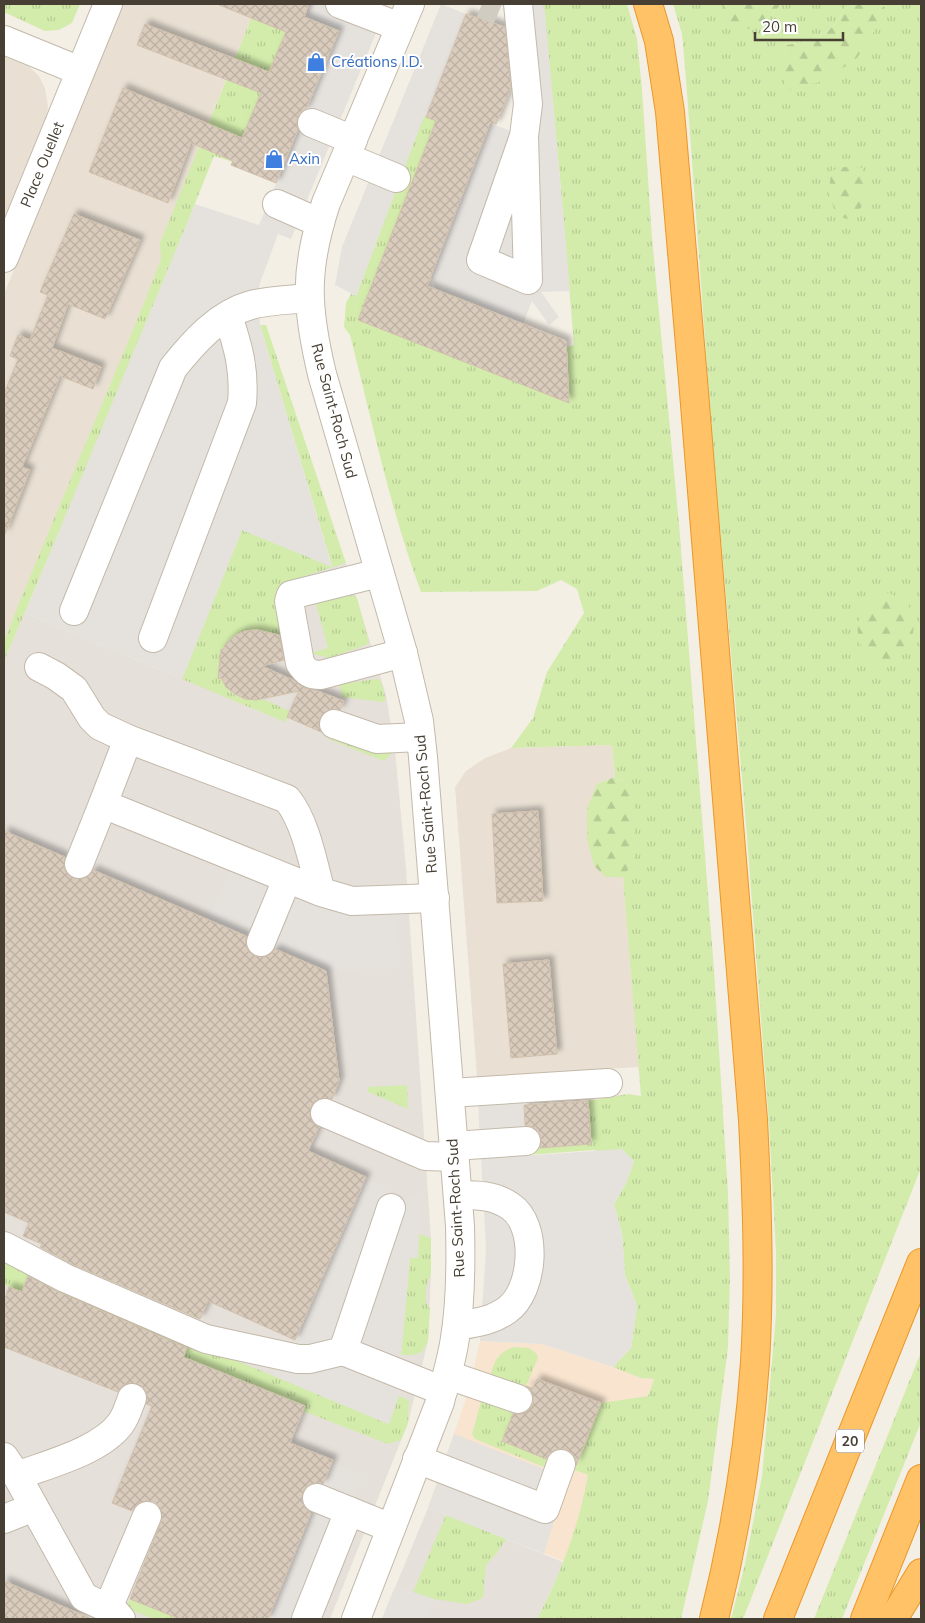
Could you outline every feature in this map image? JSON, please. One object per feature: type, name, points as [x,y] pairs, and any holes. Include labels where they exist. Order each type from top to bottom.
[{"type":"highway","points":[[648,4],[659,41],[670,112],[750,1080],[757,1204],[756,1317],[751,1409],[739,1498],[724,1580],[714,1619]]},
{"type":"highway","name":"20","points":[[778,1619],[921,1263]]},
{"type":"highway","points":[[865,1619],[921,1479]]},
{"type":"highway","points":[[893,1619],[921,1573]]},
{"type":"street","name":"Place Ouellet","points":[[4,258],[108,4]]},
{"type":"street","points":[[340,4],[405,16]]},
{"type":"street","points":[[512,12],[528,104],[524,136]]},
{"type":"street","name":"Rue Saint-Roch Sud","points":[[358,1619],[445,1383],[456,1326],[461,1260],[458,1195],[434,898],[420,737],[415,704],[403,653],[322,374],[315,344],[309,298],[310,261],[320,223],[349,148],[405,16]]},
{"type":"street","points":[[4,40],[80,71]]},
{"type":"street","points":[[312,123],[396,178]]},
{"type":"street","points":[[277,204],[320,223]]},
{"type":"street","points":[[74,611],[173,368],[205,332],[228,316],[248,306],[309,298]]},
{"type":"street","points":[[153,638],[242,403],[243,369],[228,316]]},
{"type":"street","points":[[379,573],[291,595],[288,601],[300,663],[305,671],[312,675],[321,675],[403,653]]},
{"type":"street","points":[[39,666],[74,690],[92,718],[100,726],[128,739],[287,799],[294,807],[321,892]]},
{"type":"street","points":[[334,724],[377,739],[420,737]]},
{"type":"street","points":[[79,864],[128,739]]},
{"type":"street","points":[[103,804],[287,879],[352,901],[434,898]]},
{"type":"street","points":[[261,942],[287,879]]},
{"type":"street","points":[[450,1093],[608,1083]]},
{"type":"street","points":[[325,1114],[425,1156],[526,1141]]},
{"type":"street","points":[[456,1326],[483,1322],[509,1309],[522,1293],[530,1258],[530,1244],[526,1230],[520,1217],[511,1206],[496,1198],[483,1195],[458,1195]]},
{"type":"street","points":[[343,1351],[391,1208]]},
{"type":"street","points":[[4,1246],[65,1278],[206,1339],[298,1359],[310,1359],[343,1351],[445,1383],[518,1399]]},
{"type":"street","points":[[132,1398],[120,1423],[103,1440],[76,1453],[10,1467],[84,1597],[114,1614],[146,1516]]},
{"type":"street","points":[[417,1459],[545,1509],[561,1464]]},
{"type":"street","points":[[317,1498],[390,1528]]},
{"type":"street","points":[[4,1519],[34,1507]]},
{"type":"street","points":[[306,1619],[349,1511]]},
{"type":"shaded area","points":[[123,4],[257,4],[208,124],[214,126],[25,613],[4,661],[4,294]]},
{"type":"shaded area","points":[[309,4],[388,4],[291,239],[278,234],[259,286],[260,325],[332,567],[242,530],[182,679],[25,613],[195,204],[259,225],[339,31],[304,17]]},
{"type":"shaded area","points":[[441,4],[466,14],[426,117],[424,116],[356,296],[335,285],[342,247]]},
{"type":"shaded area","points":[[518,4],[543,4],[545,12],[570,291],[541,292],[559,317],[549,325],[532,301],[523,324],[436,290],[431,276],[490,123],[524,136]]},
{"type":"shaded area","points":[[4,54],[25,63],[39,76],[45,88],[48,106],[46,123],[4,226]]},
{"type":"shaded area","points":[[242,530],[332,567],[346,563],[386,695],[395,750],[406,868],[431,1238],[428,1341],[408,1423],[330,1619],[4,1619],[4,661],[25,613],[182,679]]},
{"type":"shaded area","points":[[612,745],[639,1067],[477,1077],[455,787],[466,771],[485,758],[511,748]]},
{"type":"shaded area","points":[[238,859],[395,899],[400,968],[326,971],[208,919]]},
{"type":"shaded area","points":[[522,1074],[526,1141],[480,1144],[477,1077]]},
{"type":"shaded area","points":[[622,1149],[634,1161],[626,1183],[614,1204],[622,1234],[625,1275],[637,1306],[631,1348],[613,1367],[542,1344],[480,1341],[486,1249],[481,1159]]},
{"type":"shaded area","points":[[366,1177],[397,1197],[420,1199],[418,1258],[410,1258],[401,1355],[394,1371],[406,1376],[389,1424],[273,1375],[295,1339]]},
{"type":"shaded area","points":[[480,1341],[542,1344],[641,1378],[654,1379],[582,1568],[428,1508],[469,1390]]},
{"type":"shaded area","points":[[454,1434],[567,1478],[544,1554],[428,1508]]},
{"type":"shaded area","points":[[332,1463],[364,1477],[306,1619],[268,1619]]},
{"type":"shaded area","points":[[428,1508],[563,1562],[537,1619],[382,1619]]},
{"type":"shaded area","points":[[395,1586],[434,1599],[426,1619],[382,1619]]},
{"type":"green space","points":[[4,4],[80,4],[72,23],[59,30],[45,31],[4,12]]},
{"type":"green space","points":[[257,4],[270,4],[293,15],[233,162],[214,156],[130,367],[4,661],[4,642],[19,603],[144,303],[161,259],[160,243]]},
{"type":"green space","points":[[543,4],[627,4],[637,39],[642,89],[652,238],[679,524],[714,970],[728,1193],[730,1276],[728,1347],[708,1501],[681,1619],[537,1619],[554,1585],[580,1512],[588,1475],[575,1470],[601,1403],[648,1396],[654,1379],[641,1378],[613,1367],[631,1348],[637,1306],[625,1275],[622,1234],[614,1204],[626,1183],[634,1161],[594,1150],[527,1155],[527,1149],[590,1144],[588,1101],[628,1094],[641,1096],[623,877],[635,858],[627,783],[615,777],[612,745],[511,748],[533,718],[547,672],[584,613],[577,589],[561,580],[537,591],[421,592],[391,496],[350,335],[344,327],[346,303],[351,294],[356,296],[424,115],[436,121],[358,320],[569,402],[567,347],[574,345]]},
{"type":"green space","points":[[673,4],[723,4],[772,15],[781,4],[847,4],[836,22],[824,34],[808,41],[787,45],[782,56],[885,7],[877,4],[921,4],[921,1168],[743,1619],[731,1619],[745,1564],[762,1476],[776,1315],[776,1252],[769,1124],[746,824],[713,448],[686,79],[682,34]]},
{"type":"green space","points":[[723,4],[781,4],[764,22],[755,27],[742,30],[729,22]]},
{"type":"green space","points":[[847,4],[877,4],[885,7],[878,25],[857,58],[826,80],[786,91],[782,56],[787,45],[808,41],[824,34],[836,22]]},
{"type":"green space","points":[[843,167],[862,168],[868,190],[861,208],[847,219],[836,215],[829,193],[831,171]]},
{"type":"green space","points":[[260,325],[266,325],[346,563],[280,584],[289,640],[281,644],[278,640],[225,645],[220,661],[220,669],[221,677],[229,691],[245,699],[260,699],[271,702],[290,711],[285,722],[182,679],[242,530],[332,566]]},
{"type":"green space","points":[[888,593],[906,601],[915,618],[912,639],[901,657],[885,662],[868,658],[862,647],[858,628],[859,620],[869,606]]},
{"type":"green space","points":[[353,595],[357,598],[369,642],[366,645],[329,658],[310,653],[328,648],[316,604]]},
{"type":"green space","points":[[377,679],[381,681],[386,700],[382,702],[342,697],[339,684]]},
{"type":"green space","points":[[332,729],[395,750],[384,761],[328,739]]},
{"type":"green space","points":[[615,777],[627,783],[635,810],[635,859],[623,877],[606,877],[594,866],[587,839],[587,809],[597,784]]},
{"type":"green space","points":[[407,1085],[408,1109],[368,1092],[368,1087]]},
{"type":"green space","points":[[419,1234],[431,1238],[431,1273],[426,1288],[426,1302],[430,1309],[428,1341],[422,1352],[413,1355],[401,1355],[410,1258],[418,1258]]},
{"type":"green space","points":[[4,1263],[388,1424],[399,1396],[409,1400],[408,1423],[401,1440],[388,1444],[303,1411],[305,1406],[9,1287],[4,1284]]},
{"type":"green space","points":[[514,1347],[529,1348],[537,1354],[538,1358],[521,1393],[490,1377],[493,1366],[500,1354]]},
{"type":"green space","points":[[921,1352],[921,1422],[842,1619],[814,1619]]},
{"type":"green space","points":[[482,1398],[516,1406],[502,1441],[553,1461],[549,1469],[475,1439],[472,1434]]},
{"type":"green space","points":[[446,1515],[506,1539],[486,1565],[483,1598],[467,1604],[434,1599],[413,1592]]},
{"type":"green space","points":[[130,1599],[180,1619],[154,1619],[126,1608]]},
{"type":"building","points":[[219,4],[309,4],[304,17],[339,31],[306,109],[297,117],[298,129],[276,183],[231,165],[233,161],[191,143],[168,203],[89,172],[123,88],[242,138],[261,93],[137,45],[145,24],[269,72],[286,32]]},
{"type":"building","points":[[466,14],[505,27],[511,87],[496,124],[490,123],[427,286],[566,341],[569,403],[358,320],[436,121],[426,117]]},
{"type":"building","points":[[74,214],[140,240],[105,319],[68,304],[52,348],[101,367],[93,389],[60,376],[22,467],[30,470],[4,534],[4,394],[18,359],[10,356],[18,335],[30,340],[48,295],[40,292]]},
{"type":"building","points":[[257,630],[279,635],[284,660],[262,666],[293,680],[304,688],[344,701],[340,710],[332,709],[323,713],[319,719],[321,732],[287,717],[299,691],[256,700],[245,699],[226,687],[221,678],[218,679],[221,649],[223,650],[225,645],[234,636],[245,631]]},
{"type":"building","points":[[538,811],[543,901],[497,903],[492,814]]},
{"type":"building","points":[[4,831],[65,857],[64,867],[67,874],[73,878],[82,879],[89,876],[93,870],[246,936],[246,945],[249,952],[255,956],[264,957],[271,954],[275,949],[326,971],[339,1081],[332,1099],[323,1098],[315,1101],[311,1106],[310,1115],[313,1123],[319,1127],[308,1151],[366,1177],[295,1340],[208,1301],[200,1319],[72,1264],[40,1247],[42,1244],[23,1236],[29,1223],[4,1212]]},
{"type":"building","points":[[549,960],[557,1054],[511,1058],[503,964]]},
{"type":"building","points":[[588,1101],[591,1144],[540,1148],[541,1139],[539,1132],[525,1125],[524,1105]]},
{"type":"building","points":[[28,1276],[59,1292],[187,1348],[183,1357],[305,1406],[290,1443],[333,1460],[323,1484],[314,1483],[307,1486],[303,1492],[302,1501],[305,1508],[311,1513],[268,1619],[180,1619],[130,1599],[161,1522],[162,1514],[159,1506],[153,1501],[138,1503],[132,1511],[112,1503],[152,1406],[146,1404],[147,1395],[144,1388],[138,1384],[129,1383],[122,1386],[118,1392],[4,1347],[4,1301],[9,1287],[22,1292]]},
{"type":"building","points":[[537,1379],[601,1403],[576,1466],[573,1454],[566,1449],[551,1452],[546,1459],[502,1441],[513,1414],[521,1414],[528,1411],[533,1404],[533,1396],[530,1389],[526,1386],[533,1388]]},
{"type":"building","points":[[4,1581],[92,1619],[4,1619]]},
{"type":"tunnel","points":[[482,4],[499,11]]},
{"type":"place","name":"Créations I.D.","points":[[316,62]]},
{"type":"place","name":"Axin","points":[[274,159]]}]
